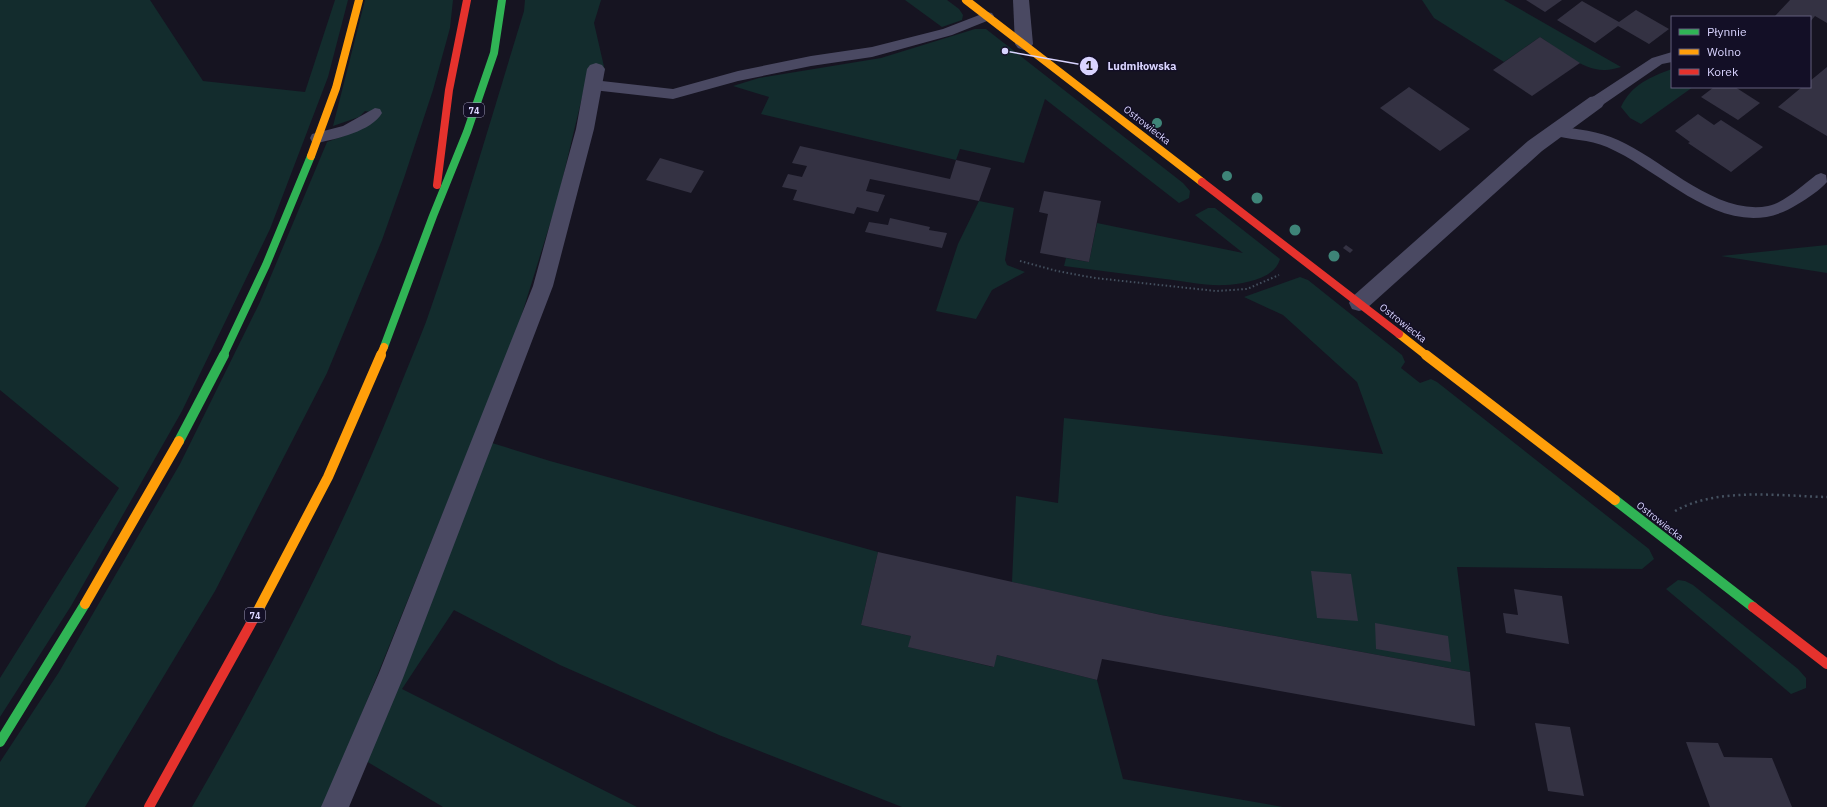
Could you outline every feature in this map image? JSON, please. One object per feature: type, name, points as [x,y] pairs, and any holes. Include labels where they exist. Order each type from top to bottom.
[{"type":"street","points":[[0,742],[45,670],[161,476],[233,338],[284,223],[333,99],[359,0]]},
{"type":"street","name":"74","points":[[433,216],[449,90],[467,0]]},
{"type":"street","name":"74","points":[[149,807],[232,660],[328,477],[354,420],[387,341],[433,216],[467,132],[494,53],[502,0]]},
{"type":"street","name":"Ostrowiecka","points":[[966,0],[1827,664]]},
{"type":"street","points":[[1021,0],[1024,44]]},
{"type":"street","points":[[335,807],[390,678],[543,286],[585,128],[595,77]]},
{"type":"street","points":[[1359,303],[1535,146],[1596,102]]},
{"type":"lane","points":[[595,77],[673,94],[738,76],[811,61],[872,52],[947,32],[987,16]]},
{"type":"lane","points":[[1596,102],[1657,62],[1671,57]]},
{"type":"lane","points":[[318,138],[346,131],[361,124],[375,113]]},
{"type":"lane","points":[[1556,131],[1586,135],[1612,143],[1641,158],[1709,201],[1727,209],[1746,213],[1766,212],[1782,207],[1821,179]]},
{"type":"path","points":[[1020,261],[1045,270],[1140,283],[1229,291],[1243,290],[1260,285],[1303,260]]},
{"type":"path","points":[[1655,532],[1682,506],[1698,501],[1729,497],[1827,497]]},
{"type":"green space","points":[[0,0],[150,0],[203,81],[305,92],[335,0],[348,0],[328,77],[270,229],[182,411],[71,606],[0,717],[0,678],[119,488],[0,390]]},
{"type":"green space","points":[[365,0],[453,0],[450,28],[433,90],[404,178],[382,240],[327,373],[215,591],[85,807],[0,807],[0,762],[59,672],[180,464],[260,302],[327,142],[356,131],[381,114],[365,111],[359,117],[333,126]]},
{"type":"green space","points":[[525,0],[601,0],[594,23],[605,71],[589,68],[558,198],[517,330],[324,807],[192,807],[248,707],[301,606],[350,504],[395,399],[426,322],[452,245],[524,11]]},
{"type":"green space","points":[[905,0],[947,0],[959,9],[963,15],[962,20],[942,27]]},
{"type":"green space","points":[[1422,0],[1504,0],[1621,67],[1605,70],[1588,67],[1571,58],[1540,37],[1504,62],[1434,18]]},
{"type":"green space","points":[[975,29],[986,29],[1183,183],[1190,191],[1189,198],[1179,203],[1045,99],[1024,163],[960,149],[956,160],[761,114],[769,97],[733,86],[759,78],[881,58]]},
{"type":"green space","points":[[1671,69],[1671,88],[1692,88],[1641,124],[1630,118],[1621,107],[1625,99],[1636,87],[1656,75]]},
{"type":"green space","points":[[979,201],[1014,208],[1005,260],[1007,265],[1025,272],[992,290],[976,319],[936,311],[958,244]]},
{"type":"green space","points":[[1208,208],[1215,208],[1280,259],[1277,266],[1265,276],[1249,282],[1210,285],[1064,266],[1066,258],[1089,262],[1097,223],[1243,253],[1195,215]]},
{"type":"green space","points":[[1827,245],[1827,273],[1721,256]]},
{"type":"green space","points":[[1300,277],[1308,280],[1402,355],[1405,362],[1401,368],[1420,383],[1431,379],[1437,382],[1649,549],[1654,559],[1642,569],[1457,567],[1470,672],[1161,615],[1012,582],[1016,496],[1058,503],[1064,418],[1383,454],[1357,382],[1283,315],[1244,297]]},
{"type":"green space","points":[[492,443],[550,461],[878,552],[861,625],[911,636],[909,647],[993,667],[997,655],[1097,680],[1123,779],[1283,807],[902,807],[719,735],[560,665],[454,610],[402,689],[637,807],[443,807],[366,761]]},
{"type":"green space","points":[[1678,580],[1685,581],[1693,585],[1798,669],[1806,678],[1806,688],[1791,694],[1666,589]]},
{"type":"building","points":[[1526,0],[1562,0],[1545,12]]},
{"type":"building","points":[[1790,0],[1827,0],[1827,23],[1815,16],[1811,21],[1811,16],[1775,16]]},
{"type":"building","points":[[1582,1],[1619,22],[1636,10],[1669,29],[1649,44],[1618,26],[1595,43],[1557,20]]},
{"type":"building","points":[[1540,37],[1580,63],[1532,96],[1493,70]]},
{"type":"building","points":[[1827,67],[1827,136],[1778,107],[1801,88],[1811,88],[1811,80]]},
{"type":"building","points":[[1409,87],[1470,129],[1440,151],[1380,108]]},
{"type":"building","points":[[1713,88],[1737,88],[1760,103],[1738,120],[1701,97]]},
{"type":"building","points":[[1698,114],[1714,125],[1721,120],[1763,147],[1731,172],[1688,143],[1690,142],[1675,131]]},
{"type":"building","points":[[800,146],[950,179],[956,160],[991,168],[979,201],[870,179],[866,191],[885,195],[878,212],[857,207],[854,214],[793,200],[797,190],[782,187],[788,174],[802,177],[807,166],[792,163]]},
{"type":"building","points":[[660,158],[704,171],[691,193],[646,180]]},
{"type":"building","points":[[1044,191],[1101,201],[1089,262],[1040,253],[1048,214],[1039,212]]},
{"type":"building","points":[[890,218],[930,227],[929,230],[947,233],[942,248],[865,232],[869,222],[888,225]]},
{"type":"building","points":[[1346,245],[1353,250],[1350,253],[1343,248]]},
{"type":"building","points":[[878,552],[1161,615],[1470,672],[1475,726],[1102,659],[1097,680],[997,655],[994,667],[908,647],[911,636],[861,625]]},
{"type":"building","points":[[1311,571],[1351,574],[1358,621],[1317,618]]},
{"type":"building","points":[[1514,589],[1562,596],[1569,644],[1506,633],[1503,613],[1518,615]]},
{"type":"building","points":[[1375,623],[1448,636],[1451,662],[1376,649]]},
{"type":"building","points":[[1535,723],[1570,727],[1584,796],[1548,791]]},
{"type":"building","points":[[1686,742],[1718,743],[1724,757],[1772,758],[1792,807],[1710,807]]},
{"type":"traffic: fast","points":[[384,347],[433,216],[467,132],[494,53],[502,0]]},
{"type":"traffic: fast","points":[[179,441],[216,371],[250,301],[282,229],[311,156]]},
{"type":"traffic: fast","points":[[1615,500],[1753,607]]},
{"type":"traffic: fast","points":[[0,742],[85,604]]},
{"type":"traffic: slow","points":[[311,156],[336,88],[359,0]]},
{"type":"traffic: slow","points":[[966,0],[1202,182]]},
{"type":"traffic: slow","points":[[1399,334],[1615,500]]},
{"type":"traffic: slow","points":[[254,618],[328,477],[384,347]]},
{"type":"traffic: slow","points":[[85,604],[179,441]]},
{"type":"traffic: jam","points":[[437,185],[449,90],[467,0]]},
{"type":"traffic: jam","points":[[1202,182],[1399,334]]},
{"type":"traffic: jam","points":[[1753,607],[1827,664]]},
{"type":"traffic: jam","points":[[149,807],[254,618]]},
{"type":"place","name":"Ludmiłowska","points":[[1005,51]]}]
